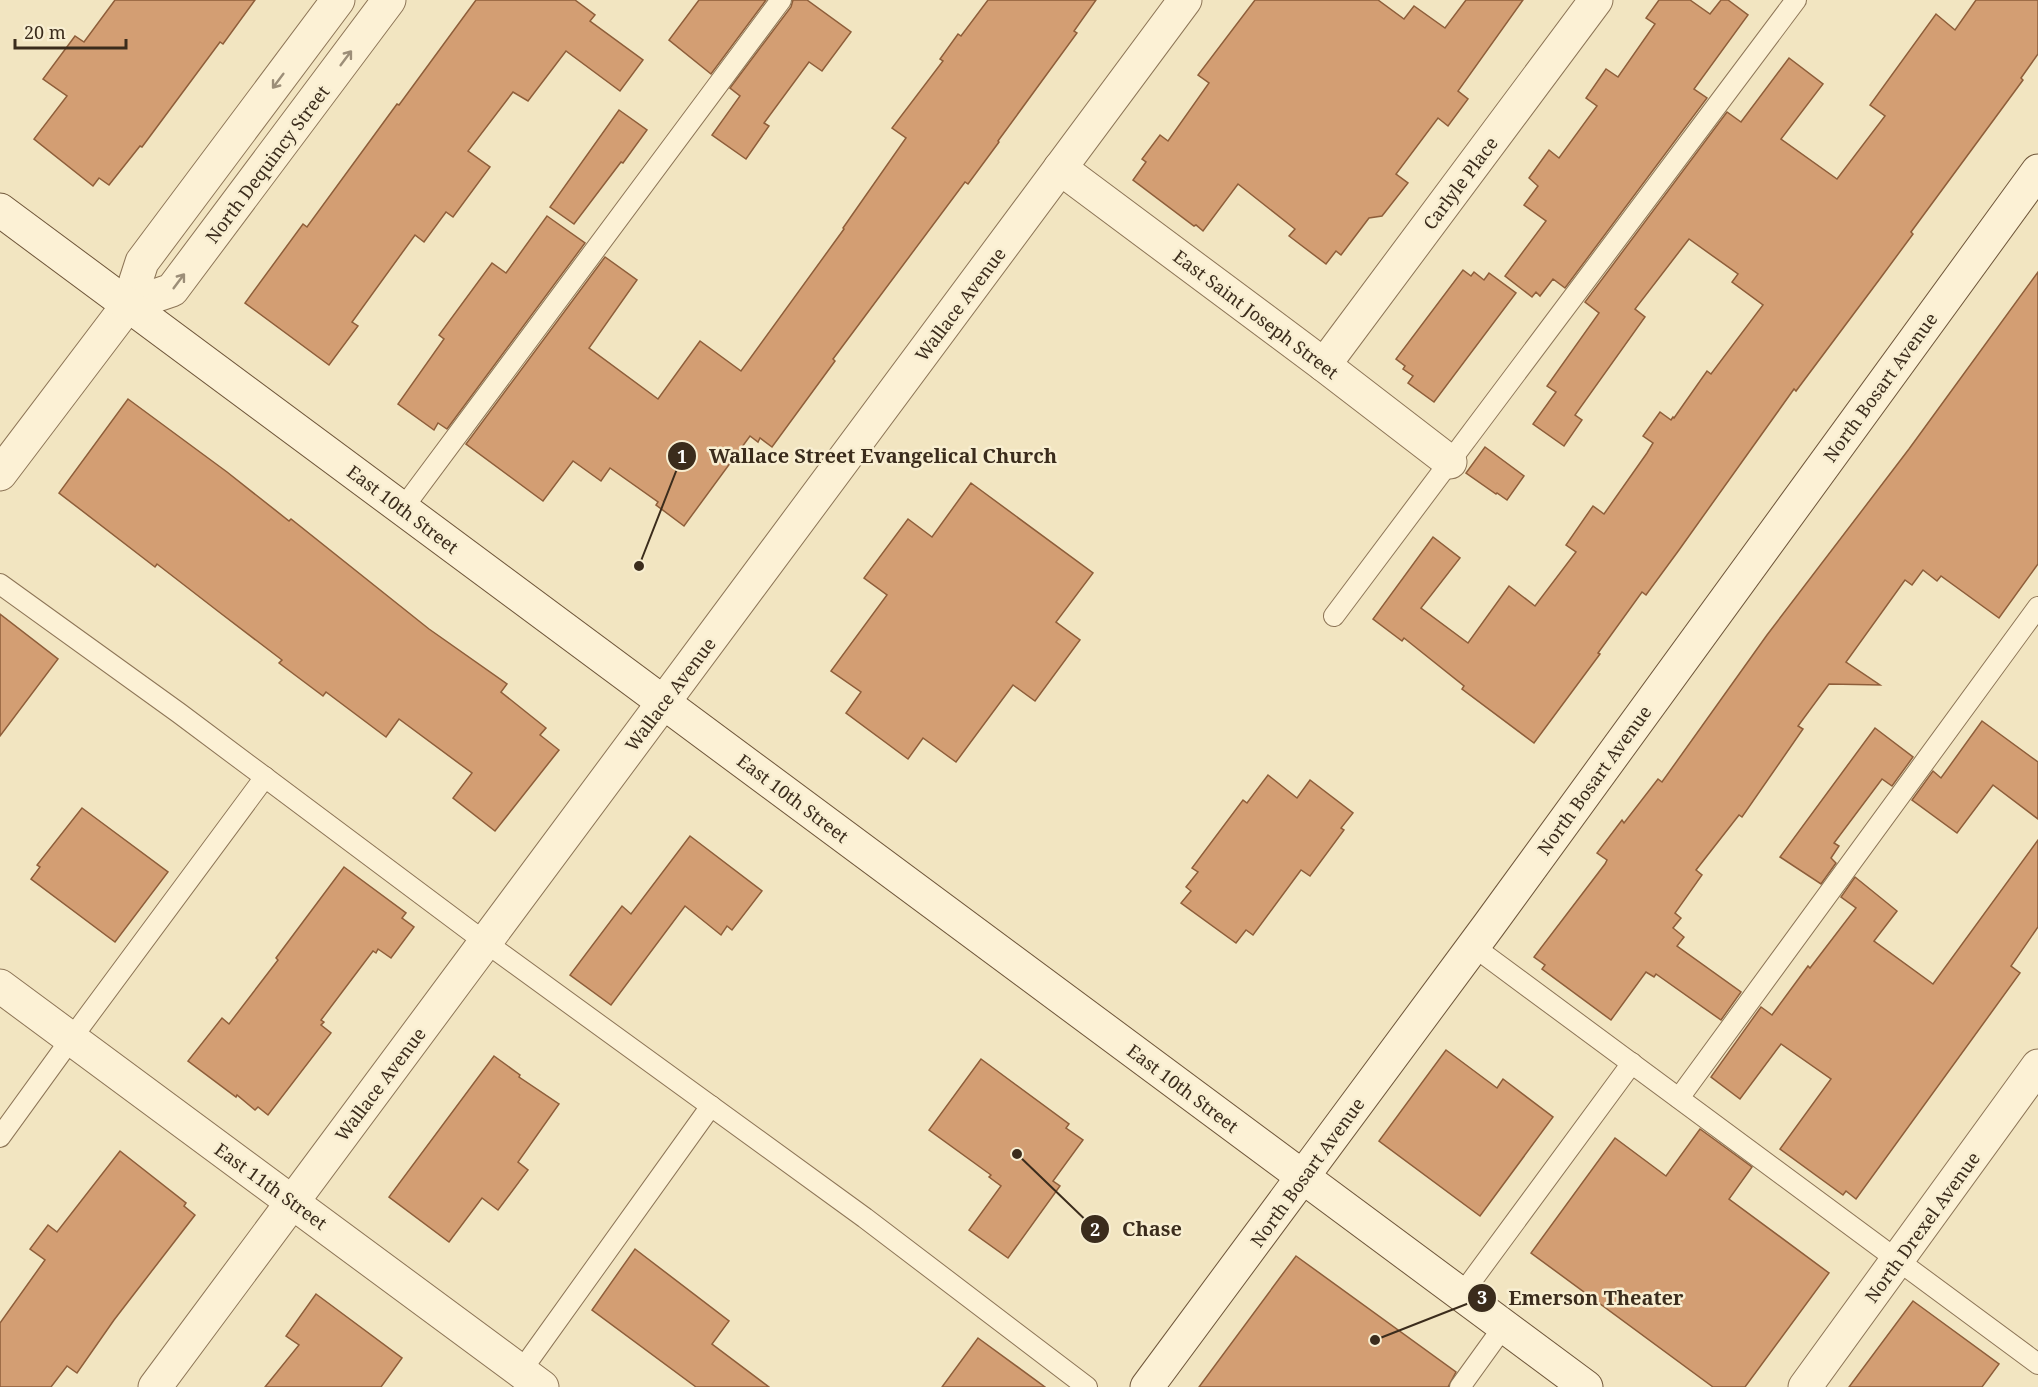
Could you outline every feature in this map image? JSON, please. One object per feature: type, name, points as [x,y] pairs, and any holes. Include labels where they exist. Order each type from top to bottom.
[{"type":"street","points":[[0,474],[128,305],[142,262],[338,0]]},
{"type":"street","name":"North Dequincy Street","points":[[128,305],[172,290],[389,0]]},
{"type":"street","name":"Wallace Avenue","points":[[155,1387],[1185,0]]},
{"type":"street","name":"Carlyle Place","points":[[1324,365],[1596,0]]},
{"type":"street","name":"East Saint Joseph Street","points":[[1060,168],[1450,462]]},
{"type":"street","name":"North Bosart Avenue","points":[[1147,1387],[1303,1178],[2038,171]]},
{"type":"street","name":"East 10th Street","points":[[0,210],[1586,1387]]},
{"type":"street","name":"East 11th Street","points":[[0,986],[292,1202],[527,1380]]},
{"type":"street","name":"North Drexel Avenue","points":[[1805,1387],[2038,1066]]},
{"type":"lane","points":[[403,508],[781,0]]},
{"type":"lane","points":[[1334,616],[1796,0]]},
{"type":"lane","points":[[0,584],[865,1218],[1087,1387]]},
{"type":"lane","points":[[1679,1098],[2038,607]]},
{"type":"lane","points":[[0,1137],[264,777]]},
{"type":"lane","points":[[1473,945],[2038,1364]]},
{"type":"lane","points":[[1462,1294],[1632,1063]]},
{"type":"lane","points":[[527,1380],[711,1106]]},
{"type":"lane","points":[[1460,1387],[1504,1326]]},
{"type":"building","points":[[115,0],[255,0],[223,44],[220,42],[142,147],[140,146],[109,185],[99,178],[93,186],[34,139],[67,96],[43,79],[75,36],[84,42]]},
{"type":"building","points":[[476,0],[575,0],[595,15],[590,21],[643,60],[620,91],[566,51],[528,101],[513,92],[468,151],[490,167],[453,217],[446,212],[424,242],[415,235],[352,322],[358,326],[329,365],[245,303],[303,224],[307,227]]},
{"type":"building","points":[[699,0],[766,0],[711,74],[669,40]]},
{"type":"building","points":[[793,0],[807,0],[851,32],[822,71],[809,62],[764,123],[769,126],[746,159],[712,135],[740,96],[730,88],[791,7]]},
{"type":"building","points":[[988,0],[1096,0],[1074,31],[1077,33],[999,142],[968,184],[965,182],[833,359],[835,361],[772,447],[760,438],[758,442],[750,436],[684,526],[656,505],[658,502],[610,468],[601,481],[573,461],[543,501],[466,444],[605,257],[637,280],[589,348],[658,399],[700,341],[741,371],[844,229],[906,138],[892,128],[943,61],[940,59],[958,34],[961,36]]},
{"type":"building","points":[[1255,0],[1378,0],[1404,19],[1414,6],[1445,28],[1466,0],[1523,0],[1458,91],[1468,99],[1448,126],[1438,118],[1396,174],[1408,183],[1382,216],[1369,218],[1341,255],[1336,251],[1326,264],[1289,236],[1295,229],[1238,184],[1203,231],[1133,180],[1146,162],[1142,159],[1160,135],[1168,141],[1209,83],[1198,75]]},
{"type":"building","points":[[1659,0],[1690,0],[1710,14],[1721,0],[1728,0],[1748,15],[1694,89],[1707,98],[1565,288],[1553,279],[1540,296],[1536,292],[1532,297],[1505,276],[1546,221],[1524,205],[1538,186],[1529,178],[1549,150],[1559,158],[1597,106],[1586,98],[1606,69],[1618,77],[1655,24],[1646,18]]},
{"type":"building","points":[[1976,0],[2038,0],[2038,54],[2021,78],[2023,80],[1911,232],[1913,234],[1796,391],[1794,389],[1646,595],[1642,592],[1598,653],[1600,654],[1534,743],[1462,689],[1464,686],[1404,638],[1402,641],[1373,619],[1433,537],[1460,558],[1421,608],[1468,643],[1509,586],[1535,606],[1576,552],[1566,545],[1593,506],[1604,514],[1647,453],[1653,443],[1643,436],[1660,412],[1671,420],[1674,418],[1707,371],[1711,374],[1763,305],[1732,282],[1738,274],[1689,239],[1635,309],[1645,317],[1575,415],[1582,420],[1564,446],[1533,424],[1556,392],[1547,386],[1599,313],[1585,302],[1727,112],[1741,122],[1789,58],[1823,84],[1781,139],[1837,179],[1885,116],[1870,105],[1936,14],[1955,30]]},
{"type":"building","points":[[619,110],[647,130],[574,224],[550,207]]},
{"type":"building","points":[[547,216],[585,243],[447,429],[438,423],[434,430],[398,404],[444,339],[439,335],[492,263],[506,273]]},
{"type":"building","points":[[1463,270],[1471,276],[1474,272],[1484,280],[1489,273],[1516,293],[1434,402],[1408,383],[1413,376],[1403,369],[1405,366],[1396,359]]},
{"type":"building","points":[[2038,272],[2038,564],[1999,618],[1941,576],[1937,581],[1923,570],[1912,585],[1905,580],[1846,662],[1880,685],[1829,684],[1798,726],[1803,729],[1742,817],[1739,815],[1696,870],[1702,875],[1675,913],[1681,918],[1673,928],[1684,937],[1677,946],[1741,992],[1721,1020],[1656,974],[1654,977],[1646,972],[1611,1020],[1542,969],[1545,965],[1534,957],[1605,864],[1607,860],[1597,853],[1658,779],[1662,782],[1767,635],[1909,449]]},
{"type":"building","points":[[128,399],[289,521],[291,519],[429,629],[507,684],[501,692],[546,728],[540,735],[559,750],[495,831],[453,798],[472,773],[399,719],[386,737],[326,692],[323,696],[279,663],[282,660],[157,564],[155,567],[59,493]]},
{"type":"building","points":[[1485,447],[1524,476],[1507,500],[1466,473]]},
{"type":"building","points":[[971,483],[1093,573],[1056,622],[1080,640],[1035,701],[1013,685],[956,762],[923,738],[908,759],[846,713],[861,692],[831,671],[887,595],[864,578],[908,519],[932,537]]},
{"type":"building","points":[[0,614],[58,659],[0,736]]},
{"type":"building","points":[[1982,721],[2038,762],[2038,819],[1993,785],[1957,833],[1912,800],[1933,771],[1941,778]]},
{"type":"building","points":[[1875,728],[1913,757],[1892,786],[1882,779],[1834,843],[1839,846],[1831,858],[1836,863],[1821,884],[1780,857]]},
{"type":"building","points":[[1268,775],[1297,798],[1310,780],[1353,813],[1341,828],[1344,830],[1310,876],[1301,870],[1253,935],[1246,930],[1236,943],[1181,903],[1191,891],[1186,887],[1198,872],[1192,868],[1243,800],[1247,803]]},
{"type":"building","points":[[82,808],[168,872],[115,942],[31,879],[40,867],[37,865]]},
{"type":"building","points":[[690,836],[762,891],[732,930],[727,926],[721,935],[685,906],[611,1005],[570,975],[622,906],[631,914]]},
{"type":"building","points":[[2038,840],[2038,927],[2011,966],[2020,973],[1856,1199],[1846,1191],[1843,1195],[1780,1149],[1831,1079],[1781,1044],[1740,1099],[1711,1077],[1761,1007],[1772,1015],[1808,966],[1810,968],[1856,908],[1841,897],[1855,877],[1897,911],[1874,941],[1933,984]]},
{"type":"building","points":[[344,867],[406,913],[402,918],[414,927],[391,958],[378,949],[376,953],[373,951],[321,1020],[324,1022],[321,1025],[331,1033],[268,1115],[258,1107],[255,1110],[188,1061],[222,1018],[229,1024]]},
{"type":"building","points":[[1446,1050],[1497,1088],[1503,1079],[1553,1117],[1480,1216],[1379,1141]]},
{"type":"building","points":[[494,1056],[520,1075],[519,1077],[559,1104],[518,1162],[528,1170],[498,1210],[482,1198],[449,1242],[389,1197]]},
{"type":"building","points":[[981,1059],[1069,1124],[1066,1128],[1083,1140],[1053,1181],[1060,1186],[1008,1258],[969,1230],[1001,1186],[989,1177],[991,1175],[929,1130]]},
{"type":"building","points":[[1700,1129],[1752,1167],[1729,1199],[1829,1273],[1745,1387],[1713,1387],[1531,1253],[1615,1138],[1666,1176]]},
{"type":"building","points":[[120,1151],[186,1203],[184,1206],[195,1215],[114,1320],[77,1373],[67,1366],[51,1387],[0,1387],[0,1323],[45,1260],[30,1249],[48,1225],[57,1232]]},
{"type":"building","points":[[635,1249],[729,1321],[712,1344],[769,1387],[696,1387],[592,1310]]},
{"type":"building","points":[[1296,1256],[1456,1372],[1448,1387],[1199,1387]]},
{"type":"building","points":[[316,1294],[402,1358],[381,1387],[265,1387],[299,1345],[286,1336]]},
{"type":"building","points":[[1913,1301],[1999,1364],[1982,1387],[1849,1387]]},
{"type":"building","points":[[978,1338],[1045,1387],[942,1387]]},
{"type":"place","name":"Wallace Street Evangelical Church","points":[[639,566]]},
{"type":"place","name":"Chase","points":[[1017,1154]]},
{"type":"place","name":"Emerson Theater","points":[[1375,1340]]}]
